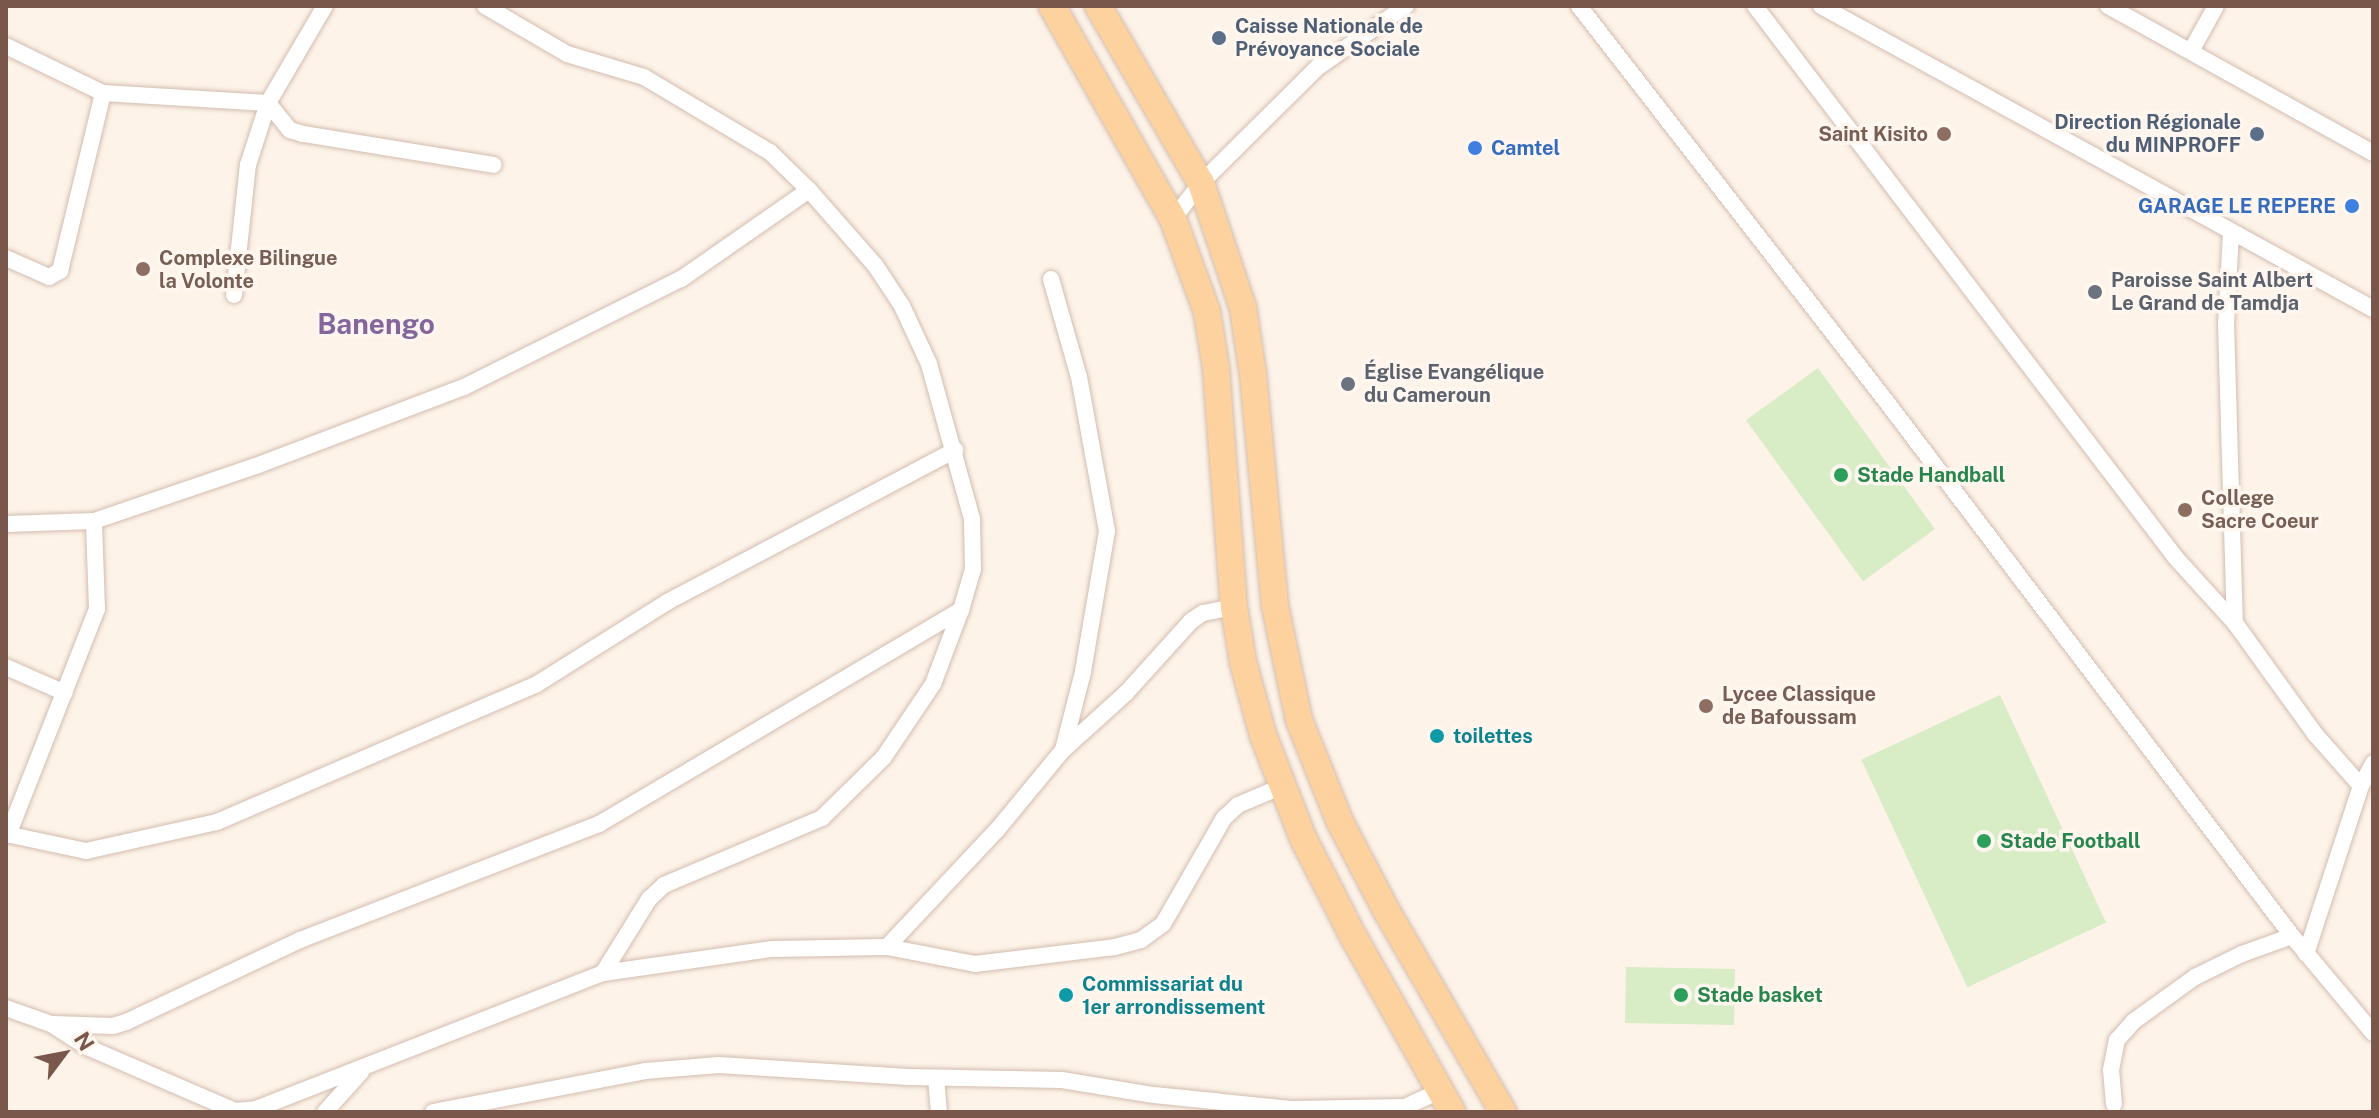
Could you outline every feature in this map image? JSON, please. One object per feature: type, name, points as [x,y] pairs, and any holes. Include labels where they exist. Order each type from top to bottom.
[{"type":"main road","points":[[1052,6],[1173,219],[1207,312],[1216,368],[1234,607],[1259,721],[1303,838],[1353,936],[1446,1102]]},
{"type":"main road","points":[[1098,6],[1201,183],[1243,308],[1253,374],[1275,606],[1299,720],[1340,822],[1386,910],[1503,1112]]},
{"type":"street","points":[[234,295],[248,165],[268,103],[325,6]]},
{"type":"street","points":[[485,6],[567,54],[644,77],[770,152],[809,190],[875,265],[902,306],[929,364],[972,519],[975,546],[973,569],[933,684],[874,768],[832,810],[808,826],[664,885],[649,899],[603,973]]},
{"type":"street","points":[[1173,219],[1201,183],[1318,67],[1406,6]]},
{"type":"street","points":[[1579,6],[1889,405],[2292,936],[2373,1033]]},
{"type":"street","points":[[1755,6],[2176,558],[2235,623],[2315,734],[2361,786]]},
{"type":"street","points":[[1821,6],[2373,309]]},
{"type":"street","points":[[2108,6],[2373,153]]},
{"type":"street","points":[[2191,51],[2216,6]]},
{"type":"street","points":[[6,46],[103,93],[268,103],[290,130],[303,134],[494,165]]},
{"type":"street","points":[[6,258],[49,277],[60,271],[103,93]]},
{"type":"street","points":[[6,524],[94,521],[256,466],[464,387],[681,279],[809,190]]},
{"type":"street","points":[[2231,233],[2226,324],[2235,623]]},
{"type":"street","points":[[1051,279],[1079,377],[1107,531],[1083,672],[1063,750]]},
{"type":"street","points":[[94,521],[97,609],[7,835],[86,851],[217,822],[537,684],[667,602],[955,450]]},
{"type":"street","points":[[887,947],[997,830],[1063,750],[1126,693],[1191,621],[1203,613],[1234,607]]},
{"type":"street","points":[[51,1024],[113,1026],[126,1022],[300,940],[599,824],[961,610]]},
{"type":"street","points":[[6,667],[65,693]]},
{"type":"street","points":[[2306,954],[2361,786],[2373,763]]},
{"type":"street","points":[[6,1008],[51,1024],[87,1047],[235,1111],[256,1109],[603,973],[772,949],[887,947],[975,964],[1115,947],[1141,940],[1163,924],[1224,818],[1238,805],[1283,786]]},
{"type":"street","points":[[2114,1104],[2111,1070],[2117,1040],[2134,1021],[2195,977],[2242,954],[2292,936]]},
{"type":"street","points":[[433,1112],[687,1066],[756,1065],[936,1078],[1062,1080],[1154,1095],[1293,1109],[1405,1107],[1446,1102]]},
{"type":"street","points":[[325,1112],[365,1068]]},
{"type":"street","points":[[936,1078],[939,1112]]},
{"type":"green space","name":"Stade Handball","points":[[1818,368],[1935,529],[1863,581],[1746,420]]},
{"type":"green space","name":"Stade Football","points":[[2000,695],[2106,922],[1967,987],[1861,760]]},
{"type":"green space","name":"Stade basket","points":[[1626,967],[1735,969],[1734,1025],[1625,1023]]},
{"type":"place","name":"Caisse Nationale de Prévoyance Sociale","points":[[1219,38]]},
{"type":"place","name":"Saint Kisito","points":[[1944,134]]},
{"type":"place","name":"Direction Régionale du MINPROFF","points":[[2257,134]]},
{"type":"place","name":"Camtel","points":[[1475,148]]},
{"type":"place","name":"GARAGE LE REPERE","points":[[2352,206]]},
{"type":"place","name":"Complexe Bilingue la Volonte","points":[[143,269]]},
{"type":"place","name":"Paroisse Saint Albert Le Grand de Tamdja","points":[[2095,292]]},
{"type":"place","name":"Église Evangélique du Cameroun","points":[[1348,384]]},
{"type":"place","name":"Stade Handball","points":[[1841,475]]},
{"type":"place","name":"College Sacre Coeur","points":[[2185,510]]},
{"type":"place","name":"Lycee Classique de Bafoussam","points":[[1706,706]]},
{"type":"place","name":"toilettes","points":[[1437,736]]},
{"type":"place","name":"Stade Football","points":[[1984,841]]},
{"type":"place","name":"Commissariat du 1er arrondissement","points":[[1066,995]]},
{"type":"place","name":"Stade basket","points":[[1681,995]]},
{"type":"district","name":"Banengo","points":[[376,324]]}]
